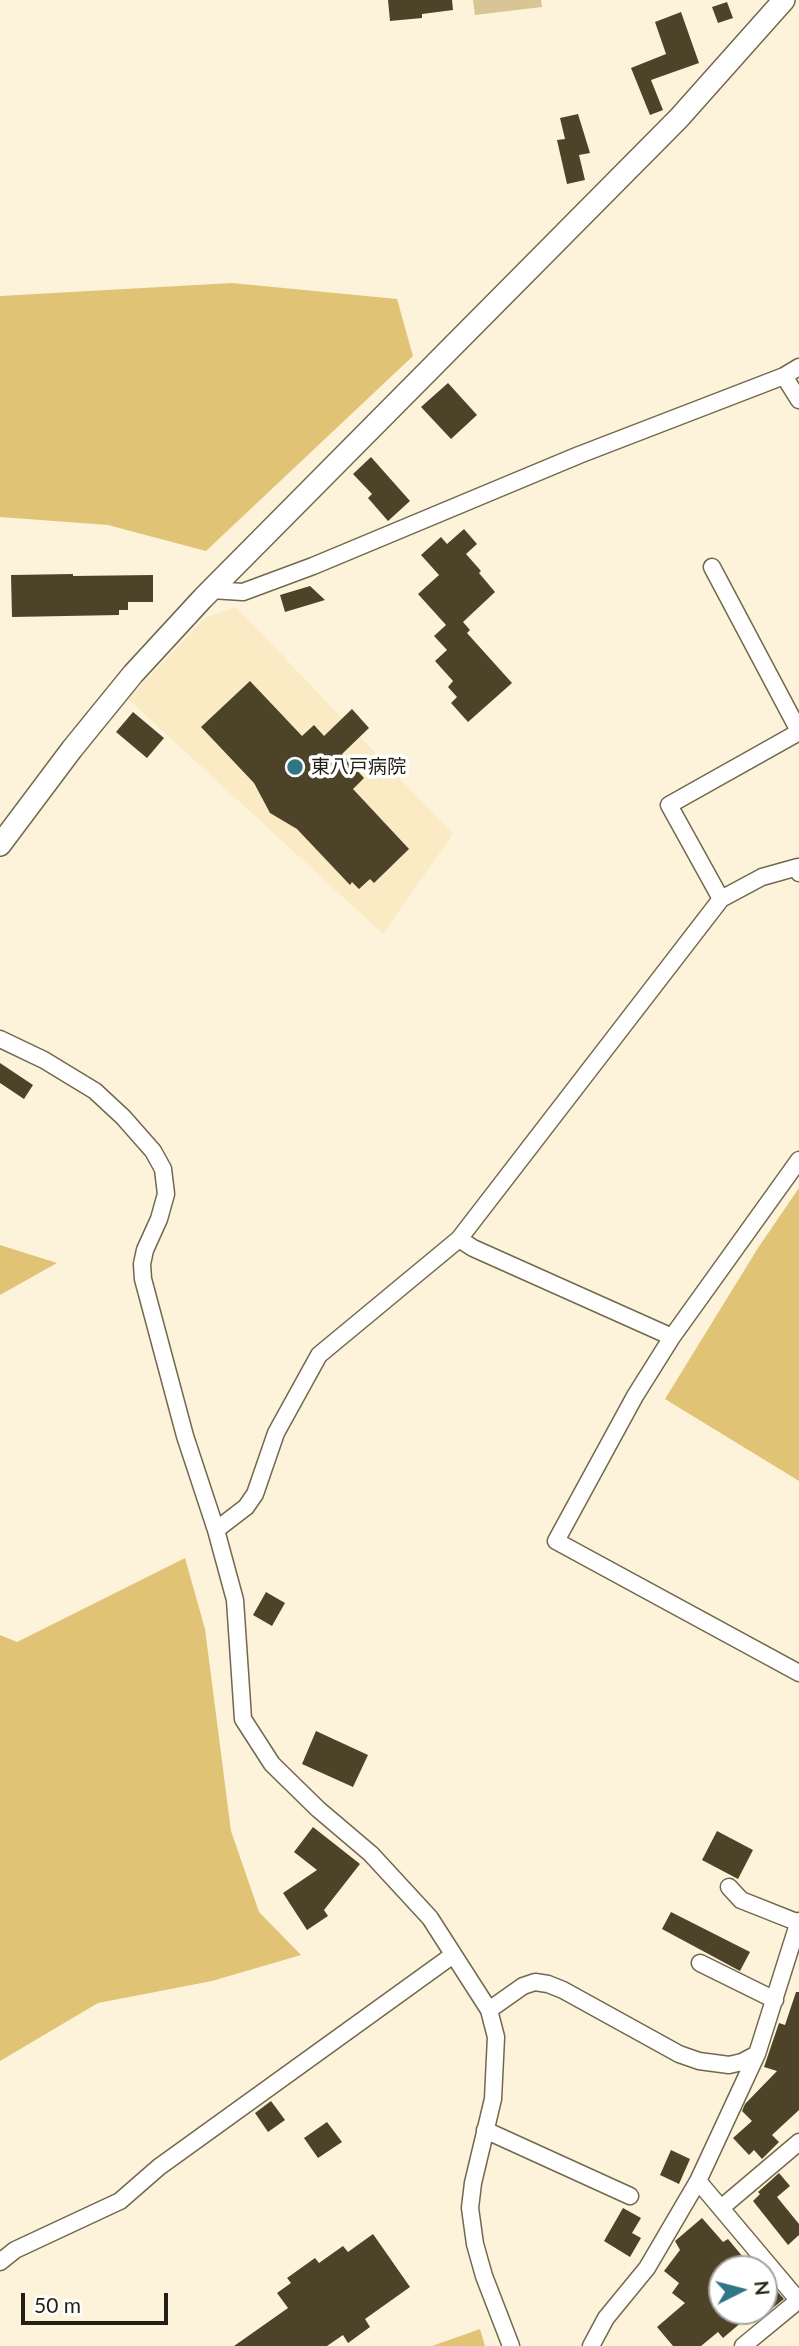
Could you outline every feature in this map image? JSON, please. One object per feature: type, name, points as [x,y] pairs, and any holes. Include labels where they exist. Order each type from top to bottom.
[{"type":"street","points":[[0,845],[132,674],[211,590],[679,118],[784,0]]},
{"type":"street","points":[[211,590],[243,593],[579,455],[784,376],[799,367]]},
{"type":"street","points":[[784,376],[799,400]]},
{"type":"street","points":[[712,567],[799,732],[669,805],[721,899]]},
{"type":"street","points":[[216,1531],[246,1507],[256,1494],[276,1433],[319,1356],[459,1239],[721,899],[762,877],[799,869]]},
{"type":"street","points":[[0,1039],[44,1060],[95,1091],[153,1151],[163,1169],[166,1194],[159,1219],[145,1250],[143,1279],[185,1436],[235,1600],[243,1719],[272,1764],[403,1886],[430,1917],[489,2010],[496,2036],[494,2099],[472,2183],[470,2208],[475,2244],[484,2276],[511,2346]]},
{"type":"street","points":[[799,1160],[673,1337],[635,1396],[556,1541],[799,1673]]},
{"type":"street","points":[[459,1239],[473,1248],[673,1337]]},
{"type":"street","points":[[591,2346],[606,2318],[647,2268],[698,2181],[757,2054],[799,1922],[741,1900],[729,1887]]},
{"type":"street","points":[[0,2262],[15,2249],[120,2201],[159,2167],[453,1955]]},
{"type":"street","points":[[700,1963],[775,2000]]},
{"type":"street","points":[[489,2010],[523,1986],[535,1982],[548,1984],[679,2054],[699,2061],[729,2065],[757,2054]]},
{"type":"street","points":[[485,2130],[630,2196]]},
{"type":"street","points":[[721,2208],[799,2142]]},
{"type":"street","points":[[698,2181],[799,2301],[743,2346]]},
{"type":"shaded area","points":[[473,0],[541,0],[542,7],[475,15]]},
{"type":"shaded area","points":[[232,283],[397,299],[413,356],[206,551],[108,525],[0,517],[0,296]]},
{"type":"shaded area","name":"東八戸病院","points":[[236,607],[453,834],[383,934],[128,699],[205,618]]},
{"type":"shaded area","points":[[799,1188],[799,1481],[665,1399],[758,1248]]},
{"type":"shaded area","points":[[0,1245],[57,1263],[0,1295]]},
{"type":"shaded area","points":[[185,1558],[205,1629],[231,1831],[259,1912],[301,1955],[212,1981],[98,2003],[0,2061],[0,1635],[17,1642]]},
{"type":"shaded area","points":[[480,2329],[485,2346],[432,2346]]},
{"type":"building","points":[[388,0],[452,0],[453,10],[422,14],[422,18],[390,21]]},
{"type":"building","points":[[727,2],[733,18],[718,23],[712,7]]},
{"type":"building","points":[[681,12],[699,63],[651,80],[663,110],[650,115],[631,68],[666,54],[655,22]]},
{"type":"building","points":[[578,114],[590,153],[579,155],[585,180],[567,184],[557,140],[565,139],[560,118]]},
{"type":"building","points":[[448,383],[477,415],[451,439],[421,407]]},
{"type":"building","points":[[371,457],[410,501],[388,521],[368,498],[372,494],[353,474]]},
{"type":"building","points":[[464,529],[477,544],[466,554],[495,592],[463,622],[470,630],[467,633],[512,683],[468,722],[451,703],[457,697],[448,687],[453,681],[435,661],[447,650],[434,636],[446,625],[418,594],[439,575],[421,555],[441,537],[447,544]]},
{"type":"building","points":[[11,575],[153,575],[153,602],[128,602],[128,610],[119,610],[119,615],[12,617]]},
{"type":"building","points":[[310,586],[325,600],[285,612],[280,595]]},
{"type":"building","points":[[250,681],[302,736],[314,725],[324,736],[352,709],[369,728],[342,754],[364,778],[353,789],[409,849],[374,883],[370,879],[359,889],[352,882],[350,885],[297,829],[270,813],[254,783],[201,727]]},
{"type":"building","points":[[133,712],[164,738],[147,758],[116,732]]},
{"type":"building","points":[[0,1063],[33,1085],[24,1099],[0,1083]]},
{"type":"building","points":[[266,1592],[285,1603],[272,1626],[253,1615]]},
{"type":"building","points":[[316,1731],[368,1755],[353,1787],[302,1764]]},
{"type":"building","points":[[313,1827],[360,1864],[324,1910],[328,1916],[307,1930],[283,1893],[317,1870],[294,1852]]},
{"type":"building","points":[[717,1831],[753,1850],[738,1879],[702,1860]]},
{"type":"building","points":[[671,1912],[750,1952],[740,1971],[662,1929]]},
{"type":"building","points":[[796,1992],[799,1992],[799,2110],[772,2135],[779,2142],[762,2159],[754,2150],[749,2155],[733,2138],[752,2121],[742,2111],[745,2104],[777,2071],[764,2067],[779,2023],[785,2025]]},
{"type":"building","points":[[271,2101],[285,2120],[268,2132],[255,2113]]},
{"type":"building","points":[[327,2122],[342,2142],[318,2158],[304,2138]]},
{"type":"building","points":[[671,2150],[690,2159],[679,2184],[660,2175]]},
{"type":"building","points":[[779,2173],[790,2186],[777,2197],[799,2224],[799,2235],[788,2245],[753,2201],[760,2194],[758,2192]]},
{"type":"building","points":[[623,2208],[641,2218],[632,2233],[641,2238],[630,2257],[604,2241]]},
{"type":"building","points":[[702,2218],[723,2242],[728,2239],[741,2255],[708,2255],[708,2325],[738,2325],[723,2338],[718,2332],[701,2346],[673,2346],[657,2327],[685,2303],[672,2293],[679,2283],[664,2271],[680,2250],[675,2241]]},
{"type":"building","points":[[373,2234],[410,2287],[365,2319],[370,2327],[348,2343],[343,2335],[327,2346],[234,2346],[288,2308],[277,2293],[291,2283],[287,2278],[315,2258],[319,2263],[343,2246],[348,2252]]},
{"type":"building","points":[[778,2292],[784,2299],[778,2304]]},
{"type":"place","name":"東八戸病院","points":[[295,767]]}]
